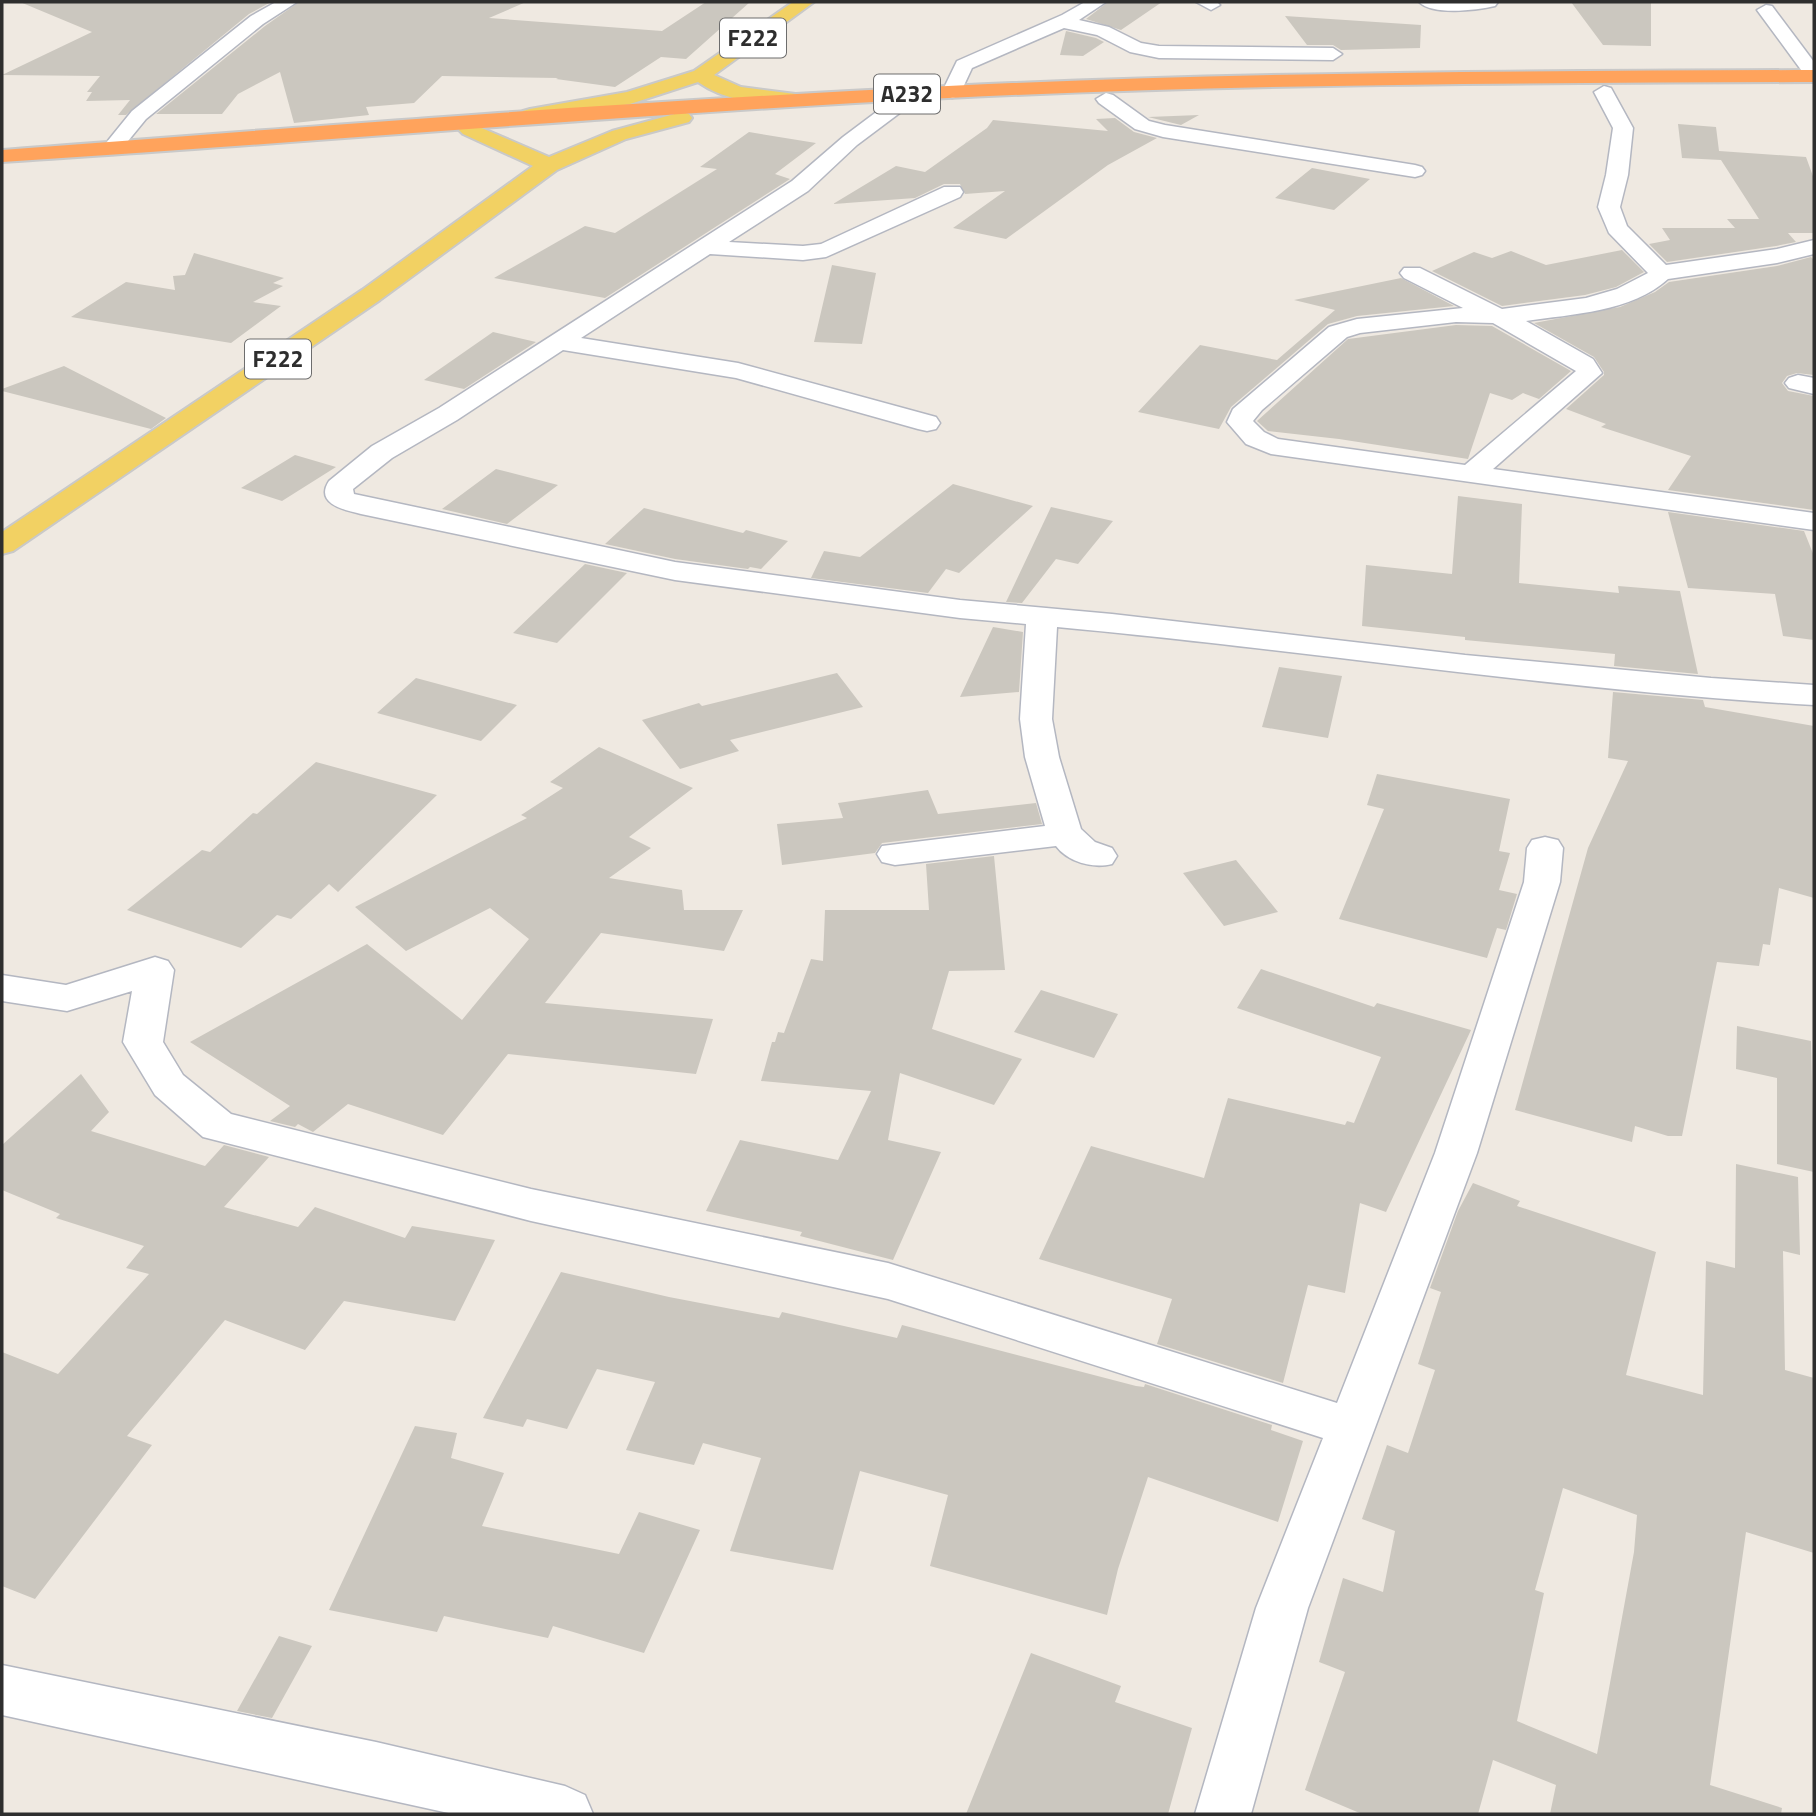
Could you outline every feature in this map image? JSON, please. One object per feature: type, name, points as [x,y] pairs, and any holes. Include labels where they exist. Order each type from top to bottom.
[{"type":"highway","name":"A232","points":[[2,156],[517,117],[952,92],[1337,80],[1814,75]]},
{"type":"highway","name":"A232","points":[[2,166],[470,130],[1106,99],[1814,91]]},
{"type":"main road","name":"F222","points":[[517,117],[630,98],[701,75],[805,2]]},
{"type":"main road","name":"F222","points":[[701,75],[726,90],[748,95],[804,100]]},
{"type":"main road","name":"F222","points":[[2,545],[371,295],[549,165],[619,135],[682,118]]},
{"type":"main road","points":[[470,130],[549,165]]},
{"type":"street","points":[[112,148],[139,115],[257,20],[288,2]]},
{"type":"street","points":[[952,92],[964,65],[1068,19],[1097,2]]},
{"type":"street","points":[[1428,2],[1466,6],[1489,2]]},
{"type":"street","points":[[1766,10],[1814,75]]},
{"type":"street","points":[[1068,19],[1067,23],[1102,31],[1136,48],[1159,52],[1333,54]]},
{"type":"street","points":[[1604,92],[1623,128],[1617,175],[1609,207],[1617,228],[1661,273]]},
{"type":"street","points":[[1106,99],[1142,125],[1163,131],[1415,171]]},
{"type":"street","points":[[894,108],[850,141],[800,186],[363,466],[339,487],[340,499],[361,506],[675,571],[960,610],[1465,664],[1711,688],[1814,695]]},
{"type":"street","points":[[705,247],[803,253],[826,250],[952,192]]},
{"type":"street","points":[[1814,247],[1777,256],[1661,273],[1652,281],[1625,294],[1589,305],[1496,317],[1456,315],[1357,326],[1338,332],[1253,404],[1242,415],[1240,422],[1255,438],[1271,446],[1814,522]]},
{"type":"street","points":[[1412,272],[1584,364],[1589,373],[1470,475]]},
{"type":"street","points":[[558,342],[738,371],[927,423]]},
{"type":"street","points":[[1042,617],[1036,719],[1042,757],[1066,834],[1082,850],[1100,856]]},
{"type":"street","points":[[895,854],[1066,834]]},
{"type":"street","points":[[1223,1814],[1282,1608],[1456,1153],[1542,882],[1545,848]]},
{"type":"street","points":[[2,988],[67,998],[155,970],[143,1042],[169,1085],[218,1126],[531,1205],[888,1282],[1352,1427]]},
{"type":"street","points":[[2,1690],[376,1769],[565,1814]]},
{"type":"building","points":[[20,2],[271,2],[249,14],[126,115],[118,115],[130,100],[86,101],[92,92],[87,92],[100,76],[2,75],[92,32]]},
{"type":"building","points":[[299,2],[526,2],[489,18],[662,31],[706,2],[750,2],[686,59],[661,57],[615,87],[556,79],[558,78],[442,76],[414,103],[366,107],[369,115],[294,123],[280,72],[238,94],[222,114],[156,114]]},
{"type":"building","points":[[1108,2],[1162,2],[1121,30],[1086,19]]},
{"type":"building","points":[[1571,2],[1651,2],[1651,46],[1603,45]]},
{"type":"building","points":[[1285,16],[1421,25],[1420,48],[1341,50],[1333,45],[1307,45]]},
{"type":"building","points":[[1066,31],[1104,42],[1083,56],[1060,55]]},
{"type":"building","points":[[1199,115],[1181,125],[1148,117]]},
{"type":"building","points":[[1115,118],[1134,132],[1157,138],[1108,165],[1006,239],[953,228],[1005,191],[965,194],[960,184],[944,184],[915,198],[833,204],[896,166],[925,172],[987,128],[993,120],[1108,131],[1096,119]]},
{"type":"building","points":[[1678,124],[1716,127],[1719,151],[1806,157],[1814,179],[1814,233],[1788,233],[1796,242],[1776,246],[1667,262],[1649,244],[1670,240],[1662,228],[1735,228],[1727,219],[1759,219],[1721,160],[1682,158]]},
{"type":"building","points":[[749,132],[816,143],[775,174],[790,179],[605,298],[494,278],[585,226],[615,233],[717,169],[700,167]]},
{"type":"building","points":[[1312,168],[1370,179],[1334,210],[1275,198]]},
{"type":"building","points":[[1622,250],[1644,272],[1616,287],[1585,295],[1502,306],[1432,271],[1474,252],[1492,258],[1511,251],[1546,265]]},
{"type":"building","points":[[194,253],[284,278],[273,283],[283,286],[253,302],[281,306],[231,343],[71,317],[126,282],[175,290],[173,276],[185,275]]},
{"type":"building","points":[[1811,257],[1814,260],[1814,375],[1797,373],[1787,376],[1782,383],[1788,391],[1814,396],[1814,510],[1668,490],[1691,456],[1601,427],[1606,424],[1566,409],[1604,375],[1604,372],[1594,357],[1534,323],[1620,307],[1655,292],[1669,282],[1777,266]]},
{"type":"building","points":[[832,265],[876,273],[862,344],[814,342]]},
{"type":"building","points":[[1401,278],[1454,306],[1357,316],[1328,324],[1231,407],[1219,429],[1138,412],[1200,345],[1277,360],[1335,310],[1294,300]]},
{"type":"building","points":[[1456,325],[1492,326],[1571,371],[1539,399],[1523,393],[1512,400],[1490,393],[1468,459],[1268,431],[1257,421],[1348,339]]},
{"type":"building","points":[[493,332],[536,342],[464,389],[424,380]]},
{"type":"building","points":[[64,366],[166,418],[151,429],[2,391]]},
{"type":"building","points":[[295,455],[336,467],[282,501],[241,488]]},
{"type":"building","points":[[496,469],[558,485],[507,524],[442,509]]},
{"type":"building","points":[[953,484],[1033,506],[959,573],[946,569],[928,593],[811,578],[824,551],[860,557]]},
{"type":"building","points":[[1458,496],[1522,504],[1519,583],[1619,593],[1618,586],[1680,591],[1698,674],[1614,666],[1615,654],[1465,640],[1465,637],[1362,626],[1366,565],[1452,574]]},
{"type":"building","points":[[1051,507],[1113,521],[1078,564],[1056,559],[1022,603],[1006,602]]},
{"type":"building","points":[[644,508],[743,533],[746,530],[788,541],[761,569],[675,559],[605,544]]},
{"type":"building","points":[[1668,512],[1804,531],[1814,556],[1814,640],[1783,636],[1775,594],[1688,588]]},
{"type":"building","points":[[585,564],[627,573],[557,643],[513,633]]},
{"type":"building","points":[[993,627],[1023,632],[1019,692],[960,697]]},
{"type":"building","points":[[1279,667],[1342,676],[1328,738],[1262,727]]},
{"type":"building","points":[[837,673],[863,707],[730,740],[739,751],[680,769],[642,720],[699,703],[702,706]]},
{"type":"building","points":[[416,678],[517,705],[481,741],[377,713]]},
{"type":"building","points":[[1613,692],[1703,700],[1705,707],[1814,726],[1814,898],[1779,888],[1770,945],[1763,944],[1759,966],[1717,962],[1682,1136],[1668,1136],[1635,1126],[1632,1142],[1515,1110],[1588,848],[1628,761],[1608,758]]},
{"type":"building","points":[[599,747],[693,788],[629,837],[651,848],[609,878],[682,890],[684,910],[743,910],[724,951],[601,933],[545,1003],[713,1019],[696,1074],[508,1054],[443,1135],[348,1104],[313,1132],[298,1124],[295,1127],[270,1121],[290,1106],[190,1042],[367,944],[462,1020],[529,939],[490,908],[406,951],[355,907],[527,818],[521,815],[563,788],[550,782]]},
{"type":"building","points":[[316,762],[437,795],[338,892],[329,884],[291,919],[277,915],[241,948],[127,910],[202,850],[210,852]]},
{"type":"building","points":[[1377,774],[1510,799],[1499,851],[1510,853],[1499,890],[1517,894],[1506,930],[1497,928],[1487,958],[1339,919],[1384,809],[1367,805]]},
{"type":"building","points":[[928,790],[938,814],[1036,803],[1042,824],[882,843],[875,853],[782,865],[777,824],[843,818],[838,803]]},
{"type":"building","points":[[994,856],[1005,970],[949,971],[932,1029],[1022,1059],[994,1105],[900,1073],[888,1140],[941,1152],[893,1260],[800,1236],[802,1232],[706,1211],[740,1140],[838,1160],[871,1091],[761,1081],[772,1042],[775,1042],[778,1032],[784,1033],[811,959],[823,961],[825,910],[929,910],[926,864]]},
{"type":"building","points":[[1236,860],[1278,912],[1224,926],[1183,873]]},
{"type":"building","points":[[1261,969],[1374,1007],[1377,1003],[1471,1030],[1386,1212],[1360,1203],[1345,1293],[1308,1285],[1283,1383],[1157,1344],[1172,1299],[1039,1259],[1091,1146],[1204,1178],[1228,1098],[1345,1125],[1347,1121],[1354,1123],[1381,1057],[1237,1008]]},
{"type":"building","points":[[1041,990],[1118,1014],[1094,1058],[1014,1032]]},
{"type":"building","points":[[1737,1026],[1811,1041],[1814,1172],[1777,1164],[1777,1078],[1736,1069]]},
{"type":"building","points":[[81,1074],[109,1112],[91,1131],[205,1166],[224,1145],[269,1157],[224,1207],[298,1227],[315,1207],[405,1238],[412,1226],[495,1240],[455,1321],[344,1301],[305,1350],[225,1320],[127,1436],[152,1445],[35,1599],[2,1586],[2,1352],[58,1374],[149,1274],[126,1268],[144,1246],[56,1218],[60,1214],[2,1190],[2,1145]]},
{"type":"building","points":[[1736,1164],[1798,1177],[1800,1255],[1783,1251],[1785,1370],[1814,1378],[1814,1553],[1746,1532],[1710,1785],[1782,1808],[1781,1814],[1550,1814],[1556,1785],[1493,1760],[1478,1814],[1362,1814],[1305,1790],[1345,1672],[1319,1662],[1343,1578],[1383,1592],[1395,1531],[1362,1519],[1387,1445],[1408,1453],[1435,1370],[1418,1364],[1441,1292],[1430,1288],[1458,1211],[1473,1183],[1520,1201],[1517,1206],[1656,1252],[1626,1375],[1703,1395],[1706,1261],[1735,1268]],"holes":[[[1563,1488],[1637,1515],[1634,1552],[1597,1754],[1517,1721],[1544,1593],[1535,1590]]]},
{"type":"building","points":[[561,1272],[669,1297],[779,1318],[782,1312],[897,1338],[902,1325],[1136,1386],[1144,1387],[1145,1384],[1272,1425],[1271,1430],[1303,1441],[1278,1522],[1148,1477],[1118,1569],[1107,1615],[930,1566],[948,1495],[860,1471],[833,1570],[730,1551],[761,1458],[703,1443],[694,1465],[626,1450],[655,1382],[597,1369],[567,1429],[527,1419],[523,1427],[483,1418]]},
{"type":"building","points":[[415,1426],[457,1433],[451,1458],[504,1473],[482,1526],[619,1554],[639,1512],[700,1530],[644,1653],[553,1626],[548,1638],[444,1616],[437,1632],[329,1610]]},
{"type":"building","points":[[279,1636],[312,1646],[272,1718],[237,1711]]},
{"type":"building","points":[[1031,1653],[1121,1686],[1115,1702],[1192,1728],[1168,1814],[966,1814]]}]
